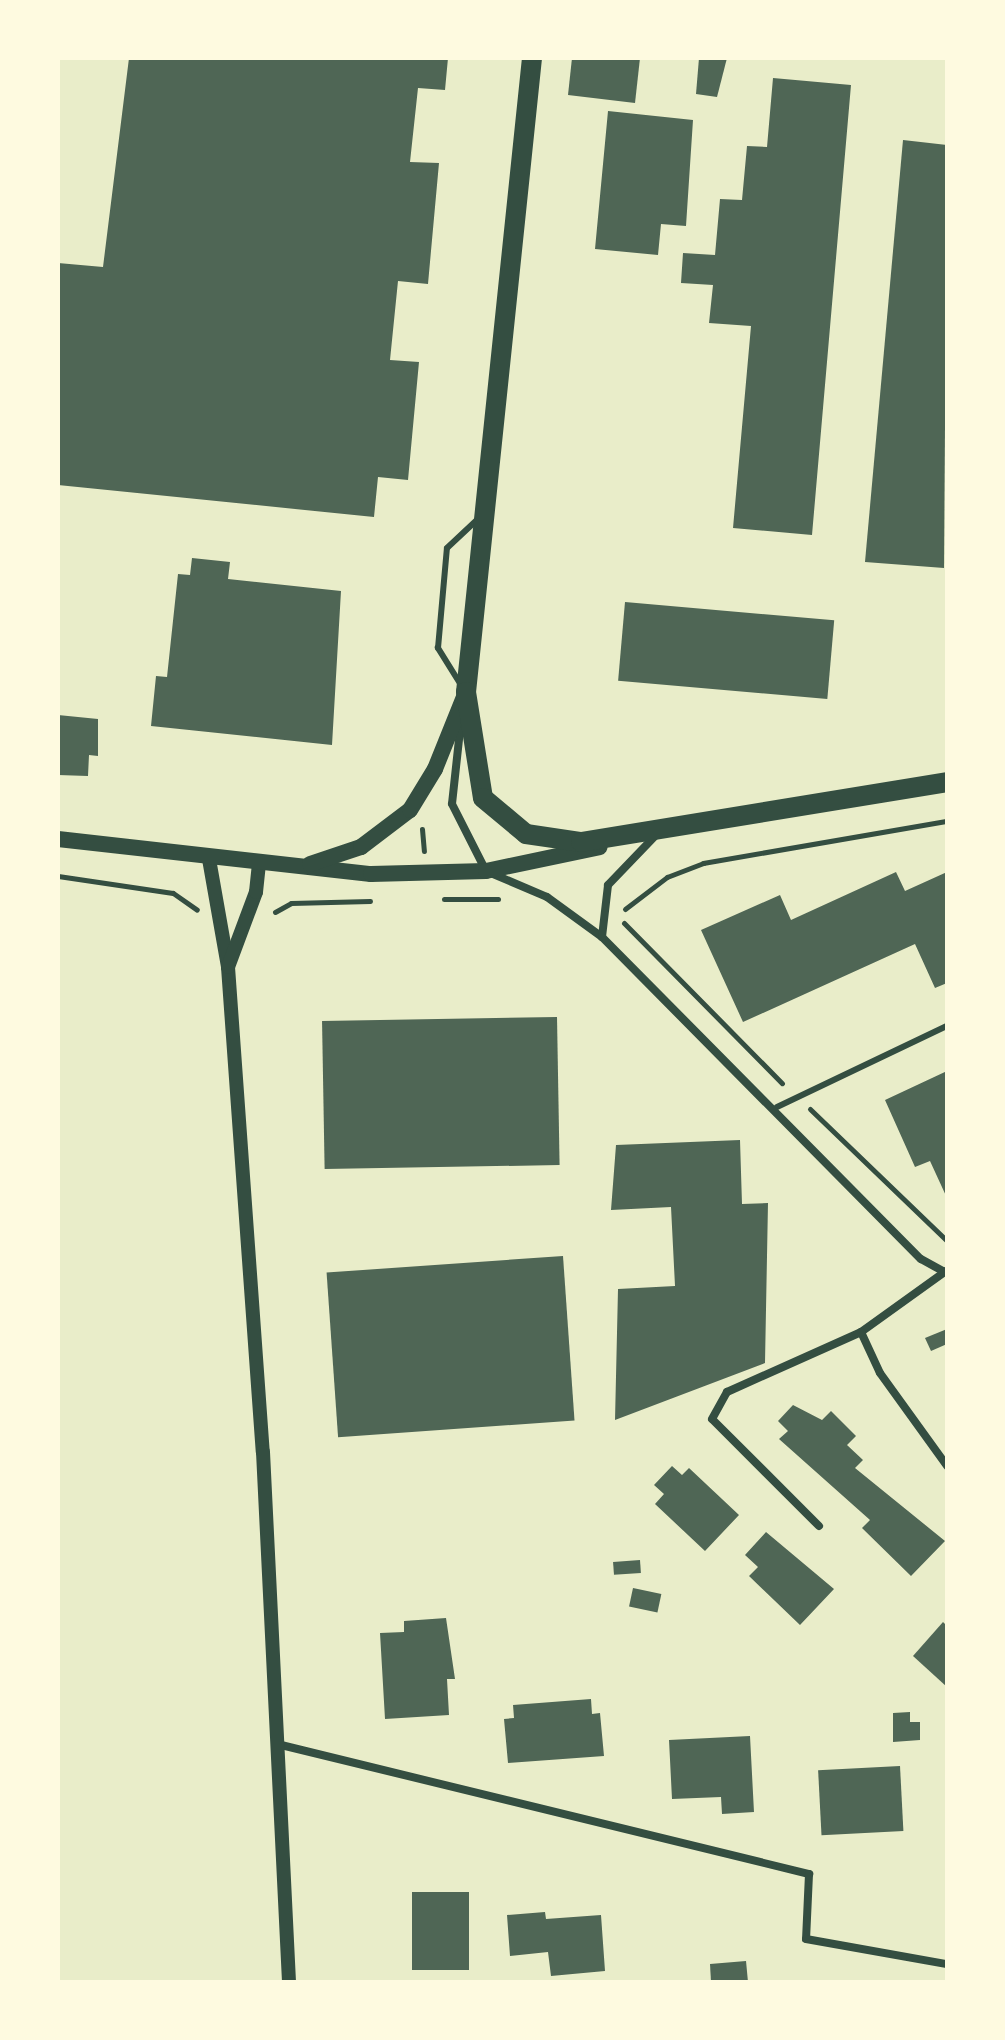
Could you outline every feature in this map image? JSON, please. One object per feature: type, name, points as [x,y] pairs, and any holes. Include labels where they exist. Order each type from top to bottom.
[{"type":"main road","points":[[532,58],[466,692],[473,773],[504,822],[552,841],[660,831]]},
{"type":"main road","points":[[305,866],[361,847],[410,810],[435,769],[466,692]]},
{"type":"main road","points":[[58,839],[209,859],[371,874],[486,871],[660,831],[947,782]]},
{"type":"street","points":[[466,692],[452,804],[486,871],[547,897],[602,937],[777,1107],[921,1259],[946,1272],[861,1332],[727,1392],[712,1419],[819,1526]]},
{"type":"street","points":[[602,937],[608,885],[660,831]]},
{"type":"street","points":[[209,859],[228,967],[289,1982]]},
{"type":"street","points":[[228,967],[256,892],[259,863]]},
{"type":"street","points":[[861,1332],[880,1373],[947,1466]]},
{"type":"street","points":[[277,1744],[809,1874],[806,1939],[947,1964]]},
{"type":"lane","points":[[466,692],[438,648],[447,548],[485,512]]},
{"type":"lane","points":[[777,1107],[947,1026]]},
{"type":"path","points":[[790,1091],[619,920],[658,884],[703,863],[947,821]]},
{"type":"path","points":[[422,824],[425,854]]},
{"type":"path","points":[[58,876],[173,893],[199,910]]},
{"type":"path","points":[[426,900],[505,899]]},
{"type":"path","points":[[263,915],[305,902]]},
{"type":"path","points":[[814,1113],[947,1241]]},
{"type":"building","points":[[129,58],[448,58],[445,90],[418,88],[410,162],[439,163],[428,284],[398,281],[390,360],[419,362],[408,480],[378,477],[374,517],[58,485],[58,263],[103,267]]},
{"type":"building","points":[[572,58],[640,58],[635,103],[568,95]]},
{"type":"building","points":[[699,58],[727,58],[717,97],[696,94]]},
{"type":"building","points":[[773,78],[851,85],[812,535],[733,528],[751,326],[709,323],[713,285],[681,283],[683,253],[715,255],[720,199],[742,200],[747,146],[767,147]]},
{"type":"building","points":[[608,111],[693,120],[686,226],[661,224],[658,255],[595,249]]},
{"type":"building","points":[[903,140],[947,145],[944,568],[865,562]]},
{"type":"building","points":[[192,558],[230,562],[228,579],[341,591],[332,745],[151,726],[156,676],[167,677],[178,574],[190,575]]},
{"type":"building","points":[[625,602],[834,620],[827,699],[618,681]]},
{"type":"building","points":[[58,715],[98,719],[98,756],[89,755],[88,776],[58,775]]},
{"type":"building","points":[[896,872],[905,891],[947,872],[947,983],[935,988],[915,944],[743,1022],[701,930],[780,895],[791,920]]},
{"type":"building","points":[[557,1017],[560,1165],[325,1169],[322,1021]]},
{"type":"building","points":[[947,1071],[947,1198],[930,1161],[915,1167],[885,1100]]},
{"type":"building","points":[[740,1140],[742,1204],[768,1203],[765,1363],[615,1420],[618,1289],[675,1286],[671,1207],[611,1210],[616,1145]]},
{"type":"building","points":[[563,1256],[575,1421],[338,1437],[327,1273]]},
{"type":"building","points":[[947,1329],[947,1344],[931,1351],[925,1338]]},
{"type":"building","points":[[793,1405],[822,1420],[831,1411],[856,1436],[847,1445],[863,1460],[855,1468],[945,1541],[911,1576],[862,1528],[870,1520],[779,1439],[788,1431],[778,1421]]},
{"type":"building","points":[[672,1466],[682,1475],[689,1468],[739,1515],[705,1551],[655,1504],[664,1494],[654,1485]]},
{"type":"building","points":[[766,1532],[834,1589],[800,1625],[749,1576],[758,1567],[745,1555]]},
{"type":"building","points":[[640,1560],[641,1573],[614,1575],[613,1562]]},
{"type":"building","points":[[633,1588],[661,1594],[657,1613],[629,1607]]},
{"type":"building","points":[[446,1618],[455,1679],[447,1679],[449,1715],[385,1719],[380,1633],[404,1632],[404,1621]]},
{"type":"building","points":[[943,1622],[947,1626],[947,1687],[913,1656]]},
{"type":"building","points":[[591,1699],[592,1714],[600,1713],[604,1756],[508,1763],[504,1719],[514,1718],[513,1705]]},
{"type":"building","points":[[910,1712],[910,1722],[920,1722],[920,1740],[893,1742],[893,1713]]},
{"type":"building","points":[[750,1736],[754,1812],[722,1814],[721,1797],[672,1799],[669,1740]]},
{"type":"building","points":[[900,1766],[903,1831],[822,1835],[818,1770]]},
{"type":"building","points":[[412,1892],[469,1892],[469,1970],[412,1970]]},
{"type":"building","points":[[545,1912],[546,1919],[601,1915],[605,1971],[551,1976],[548,1952],[510,1956],[507,1915]]},
{"type":"building","points":[[746,1961],[748,1982],[711,1982],[710,1964]]}]
